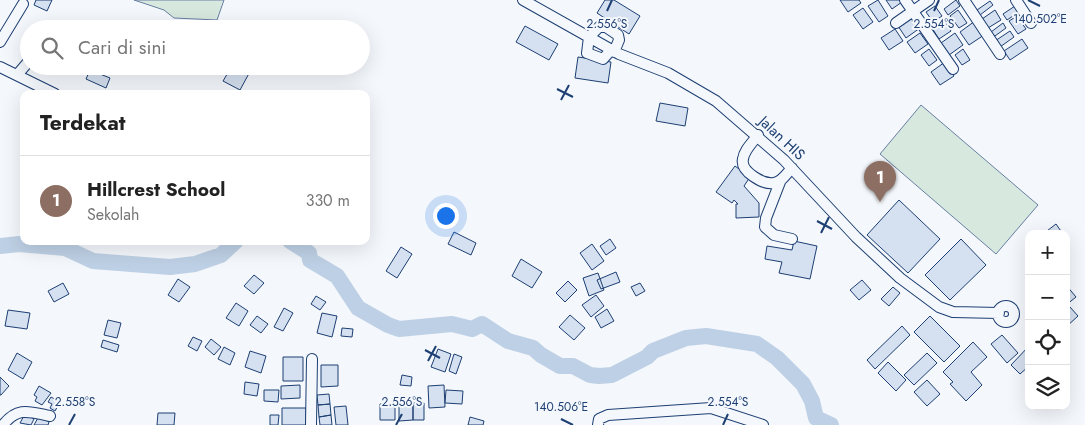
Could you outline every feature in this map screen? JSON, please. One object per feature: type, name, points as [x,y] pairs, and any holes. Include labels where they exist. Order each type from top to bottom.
[{"type":"street","name":"Jalan HIS","points":[[523,0],[613,51],[688,83],[716,101],[758,135],[792,168],[856,237],[900,278],[939,307],[952,312],[998,313]]},
{"type":"street","points":[[905,0],[953,69]]},
{"type":"street","points":[[896,23],[929,0]]},
{"type":"street","points":[[964,0],[1000,54]]},
{"type":"street","points":[[1016,0],[1031,23]]},
{"type":"street","points":[[0,42],[23,4]]},
{"type":"street","points":[[599,27],[611,29],[618,35],[619,40],[613,51],[603,59],[590,56],[586,50],[589,37],[599,27]]},
{"type":"street","points":[[0,67],[48,90]]},
{"type":"street","points":[[17,75],[20,72]]},
{"type":"street","points":[[758,135],[744,156],[743,164],[759,180],[772,184],[780,182]]},
{"type":"street","points":[[792,168],[780,182],[766,218],[765,227],[774,235],[792,239]]},
{"type":"street","points":[[311,425],[312,359]]},
{"type":"street","points":[[598,425],[599,418],[608,415],[711,408],[763,425]]},
{"type":"street","points":[[3,425],[11,415],[22,412],[50,416]]},
{"type":"shaded area","points":[[134,0],[224,0],[217,20],[174,18],[164,10]]},
{"type":"shaded area","points":[[921,105],[1038,205],[996,254],[880,154]]},
{"type":"building","points":[[36,0],[52,0],[47,11],[34,5]]},
{"type":"building","points":[[605,0],[614,0],[640,16],[629,34],[597,13]]},
{"type":"building","points":[[840,0],[859,0],[861,3],[848,12]]},
{"type":"building","points":[[878,0],[888,16],[879,22],[868,6]]},
{"type":"building","points":[[886,0],[901,0],[902,2],[892,9]]},
{"type":"building","points":[[956,0],[960,6],[948,15],[944,9]]},
{"type":"building","points":[[990,1],[993,5],[980,15],[977,10]]},
{"type":"building","points":[[935,6],[942,16],[933,22],[926,12]]},
{"type":"building","points":[[1015,6],[1019,12],[1007,20],[1003,14]]},
{"type":"building","points":[[863,8],[873,22],[863,29],[853,15]]},
{"type":"building","points":[[958,10],[967,23],[959,28],[950,16]]},
{"type":"building","points":[[995,10],[1001,20],[988,28],[982,19]]},
{"type":"building","points":[[912,16],[920,28],[906,38],[898,26]]},
{"type":"building","points":[[1017,16],[1026,29],[1018,34],[1009,21]]},
{"type":"building","points":[[944,20],[951,31],[939,39],[932,28]]},
{"type":"building","points":[[975,21],[984,35],[969,45],[960,32]]},
{"type":"building","points":[[1003,23],[1006,28],[995,36],[991,32]]},
{"type":"building","points":[[525,26],[558,44],[549,60],[516,42]]},
{"type":"building","points":[[895,29],[903,41],[889,50],[881,38]]},
{"type":"building","points":[[1010,31],[1014,37],[1000,47],[995,41]]},
{"type":"building","points":[[920,33],[928,44],[915,53],[907,42]]},
{"type":"building","points":[[955,33],[963,45],[949,55],[941,43]]},
{"type":"building","points":[[1022,39],[1028,48],[1010,60],[1004,51]]},
{"type":"building","points":[[929,49],[937,60],[929,66],[921,55]]},
{"type":"building","points":[[963,49],[970,60],[962,65],[955,55]]},
{"type":"building","points":[[578,57],[611,62],[608,83],[575,78]]},
{"type":"building","points":[[945,62],[954,76],[940,85],[931,72]]},
{"type":"building","points":[[88,75],[102,75],[110,78],[106,88],[86,79]]},
{"type":"building","points":[[227,75],[248,75],[240,90],[223,81]]},
{"type":"building","points":[[660,103],[688,108],[685,126],[656,121]]},
{"type":"building","points":[[735,166],[750,177],[744,186],[759,203],[759,217],[736,218],[736,204],[738,204],[734,200],[732,203],[716,192]]},
{"type":"building","points":[[899,200],[940,239],[908,273],[867,235]]},
{"type":"building","points":[[1056,224],[1060,230],[1048,230]]},
{"type":"building","points":[[454,232],[476,243],[471,255],[448,244]]},
{"type":"building","points":[[610,239],[616,248],[606,255],[600,246]]},
{"type":"building","points":[[961,239],[986,265],[950,300],[925,275]]},
{"type":"building","points":[[794,241],[817,246],[810,279],[779,273],[782,262],[765,259],[767,246],[792,250]]},
{"type":"building","points":[[592,244],[604,261],[592,270],[580,253]]},
{"type":"building","points":[[401,247],[412,254],[397,278],[386,271]]},
{"type":"building","points":[[521,259],[542,272],[532,288],[512,276]]},
{"type":"building","points":[[616,272],[620,282],[601,289],[597,280]]},
{"type":"building","points":[[598,273],[604,290],[589,296],[583,278]]},
{"type":"building","points":[[254,275],[264,283],[254,294],[244,286]]},
{"type":"building","points":[[178,279],[190,287],[179,302],[168,295]]},
{"type":"building","points":[[862,280],[871,290],[859,300],[850,290]]},
{"type":"building","points":[[568,281],[577,290],[565,302],[556,293]]},
{"type":"building","points":[[63,283],[69,294],[54,302],[48,291]]},
{"type":"building","points":[[640,283],[645,291],[636,296],[631,287]]},
{"type":"building","points":[[893,287],[900,293],[889,306],[881,299]]},
{"type":"building","points":[[1070,290],[1076,297],[1070,302]]},
{"type":"building","points":[[596,295],[604,306],[591,317],[582,305]]},
{"type":"building","points":[[316,296],[326,302],[320,310],[311,304]]},
{"type":"building","points":[[236,303],[248,311],[239,326],[226,318]]},
{"type":"building","points":[[1070,307],[1078,316],[1070,323]]},
{"type":"building","points":[[284,308],[293,313],[283,331],[274,327]]},
{"type":"building","points":[[607,309],[614,321],[601,328],[595,317]]},
{"type":"building","points":[[8,310],[30,313],[27,329],[5,326]]},
{"type":"building","points":[[322,313],[337,316],[332,337],[317,333]]},
{"type":"building","points":[[570,315],[585,328],[574,340],[559,327]]},
{"type":"building","points":[[257,316],[268,324],[261,333],[250,325]]},
{"type":"building","points":[[930,316],[960,346],[944,362],[914,332]]},
{"type":"building","points":[[108,320],[121,323],[117,338],[104,335]]},
{"type":"building","points":[[902,326],[910,335],[875,369],[867,360]]},
{"type":"building","points":[[342,328],[353,329],[352,337],[341,336]]},
{"type":"building","points":[[1002,335],[1018,353],[1007,363],[991,344]]},
{"type":"building","points":[[193,337],[202,341],[197,351],[188,346]]},
{"type":"building","points":[[211,339],[221,347],[214,355],[205,347]]},
{"type":"building","points":[[103,340],[119,345],[117,352],[101,347]]},
{"type":"building","points":[[973,342],[987,357],[971,372],[982,385],[966,401],[950,384],[953,382],[943,372]]},
{"type":"building","points":[[224,347],[235,353],[230,365],[218,359]]},
{"type":"building","points":[[438,349],[451,354],[445,372],[431,367]]},
{"type":"building","points":[[1025,350],[1025,370],[1020,374],[1011,365]]},
{"type":"building","points":[[250,351],[266,356],[261,373],[245,367]]},
{"type":"building","points":[[17,353],[32,362],[23,379],[8,370]]},
{"type":"building","points":[[927,353],[937,363],[914,385],[904,375]]},
{"type":"building","points":[[454,354],[462,357],[456,374],[449,371]]},
{"type":"building","points":[[283,357],[303,357],[303,381],[283,381]]},
{"type":"building","points":[[888,362],[906,380],[896,391],[878,373]]},
{"type":"building","points":[[321,365],[338,365],[338,386],[321,387]]},
{"type":"building","points":[[402,375],[412,377],[411,386],[400,385]]},
{"type":"building","points":[[0,377],[9,386],[1,395],[0,395]]},
{"type":"building","points":[[927,380],[940,394],[927,406],[914,392]]},
{"type":"building","points":[[245,382],[259,384],[257,396],[244,394]]},
{"type":"building","points":[[300,385],[300,398],[281,399],[281,386]]},
{"type":"building","points":[[444,385],[445,407],[429,408],[428,386]]},
{"type":"building","points":[[39,386],[51,393],[42,405],[35,401],[37,397],[34,395]]},
{"type":"building","points":[[264,390],[279,390],[278,402],[264,401]]},
{"type":"building","points":[[446,390],[463,391],[462,404],[445,403]]},
{"type":"building","points":[[329,394],[330,404],[318,405],[317,395]]},
{"type":"building","points":[[51,397],[60,402],[55,411],[50,408],[52,404],[48,402]]},
{"type":"building","points":[[399,403],[413,403],[413,420],[399,421]]},
{"type":"building","points":[[413,403],[424,403],[424,420],[413,420]]},
{"type":"building","points":[[330,404],[331,415],[319,417],[318,405]]},
{"type":"building","points":[[380,404],[395,404],[395,420],[380,420]]},
{"type":"building","points":[[346,406],[348,425],[336,425],[334,407]]},
{"type":"building","points":[[282,408],[306,408],[306,425],[282,425]]},
{"type":"building","points":[[158,413],[175,413],[174,425],[157,425]]},
{"type":"building","points":[[25,414],[34,419],[31,425],[20,423]]},
{"type":"building","points":[[270,415],[279,415],[278,425],[270,425]]},
{"type":"building","points":[[331,415],[332,425],[320,425],[319,417]]},
{"type":"building","points":[[39,416],[49,422],[48,425],[34,425]]},
{"type":"building","points":[[470,417],[484,421],[483,425],[468,425]]},
{"type":"waterway","points":[[0,246],[20,244]]},
{"type":"waterway","points":[[30,245],[65,248],[93,261],[170,267],[195,264],[221,255],[232,245]]},
{"type":"waterway","points":[[296,245],[309,253],[310,260],[337,276],[358,308],[388,325],[399,329],[452,324],[472,329],[482,324],[508,341],[533,348],[560,366],[573,366],[590,375],[612,375],[647,357],[653,351],[686,338],[706,336],[757,344],[777,358],[803,384],[812,401],[816,418],[831,425]]},
{"type":"waterway","points":[[815,425],[816,418]]},
{"type":"place","name":"Hillcrest School","points":[[880,202]]}]
